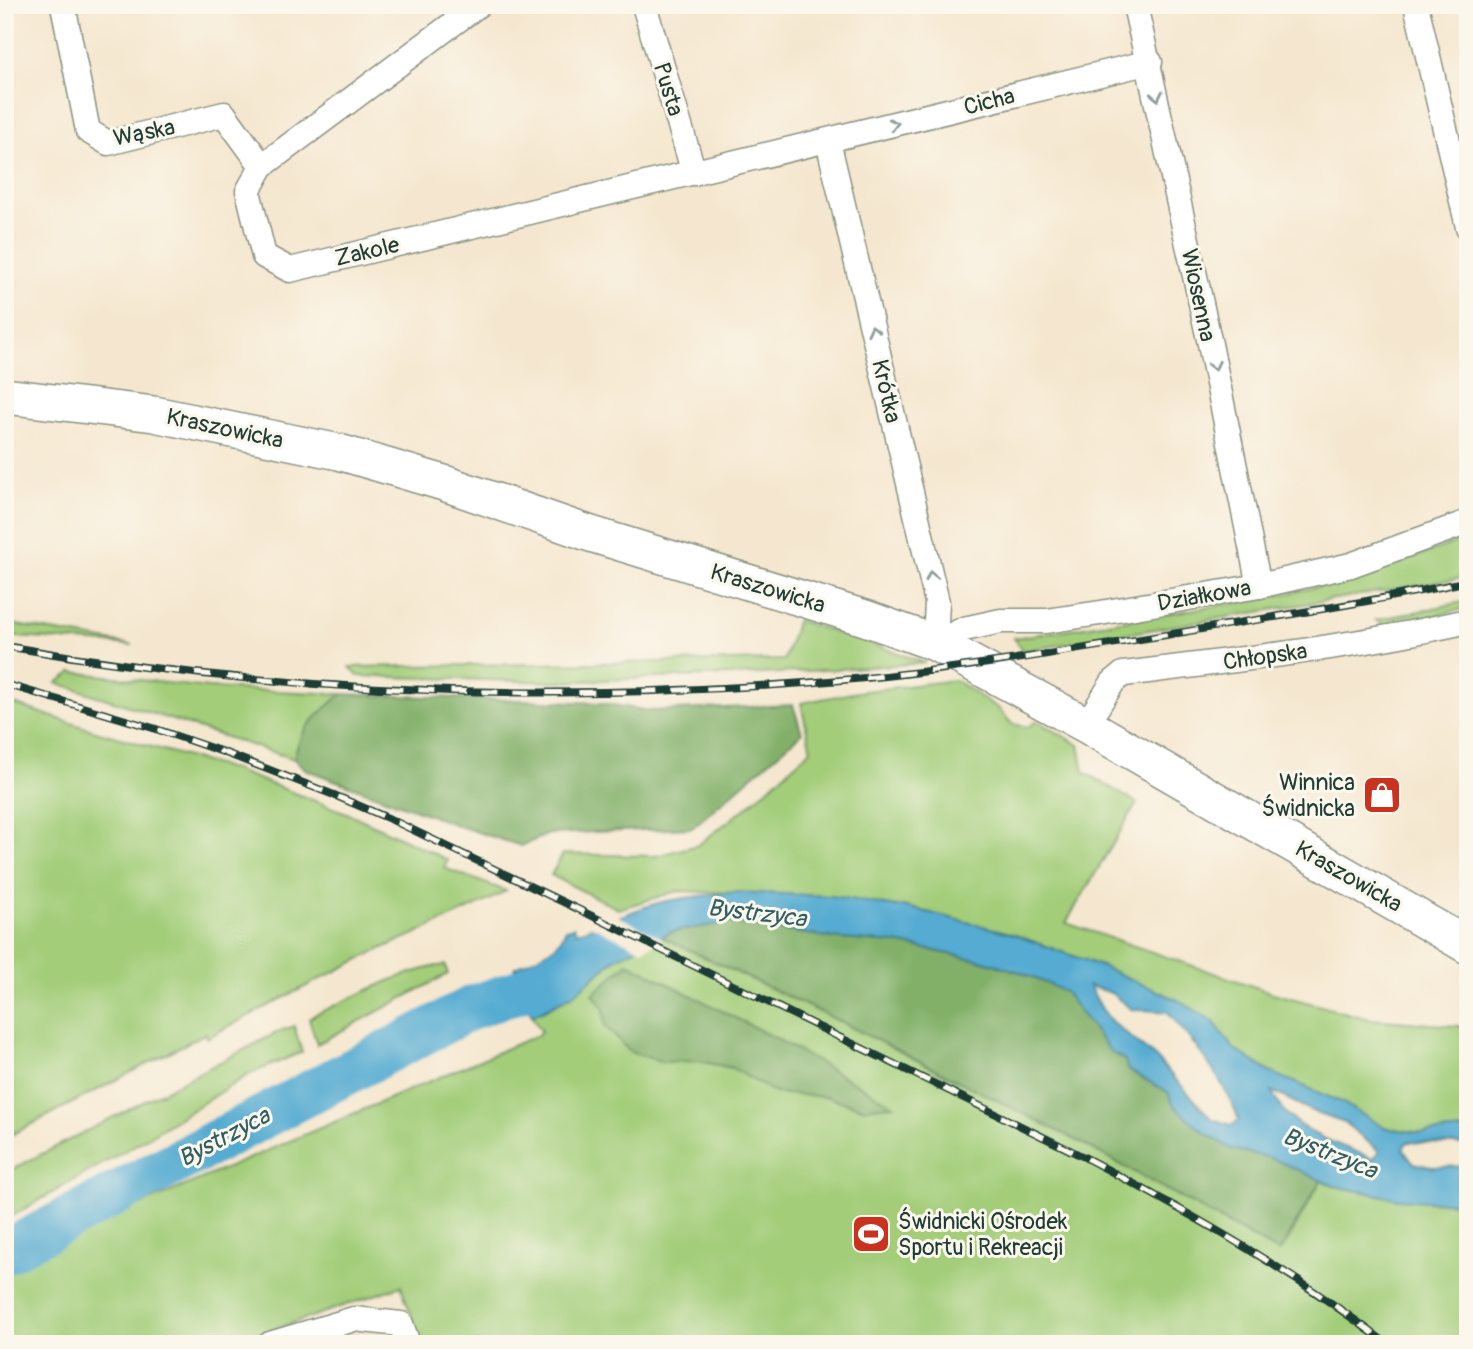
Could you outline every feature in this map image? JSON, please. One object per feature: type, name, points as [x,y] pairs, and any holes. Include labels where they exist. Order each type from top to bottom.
[{"type":"street","name":"Wąska","points":[[62,5],[88,131],[108,143],[224,114],[262,166]]},
{"type":"street","points":[[262,166],[478,5]]},
{"type":"street","name":"Pusta","points":[[644,5],[694,173]]},
{"type":"street","name":"Wiosenna","points":[[1135,5],[1150,62],[1259,586]]},
{"type":"street","points":[[1416,5],[1468,226]]},
{"type":"street","name":"Cicha","points":[[828,141],[1150,62]]},
{"type":"street","name":"Zakole","points":[[262,166],[248,191],[264,256],[290,270],[828,141]]},
{"type":"street","name":"Krótka","points":[[828,141],[937,602],[935,643]]},
{"type":"street","name":"Kraszowicka","points":[[5,396],[154,414],[339,452],[444,483],[591,534],[865,618],[935,643],[1086,724],[1468,946]]},
{"type":"street","name":"Działkowa","points":[[935,643],[964,629],[1001,621],[1046,621],[1259,586],[1351,565],[1468,522]]},
{"type":"street","name":"Chłopska","points":[[1086,724],[1114,682],[1123,674],[1272,656],[1400,636],[1468,621]]},
{"type":"street","points":[[270,1344],[354,1319],[404,1334]]},
{"type":"green space","points":[[1468,538],[1468,577],[1023,651],[1014,638],[1271,597],[1359,577]]},
{"type":"green space","points":[[1468,601],[1468,608],[1385,627],[1376,620]]},
{"type":"green space","points":[[797,620],[925,663],[780,673],[556,682],[358,676],[350,667],[784,660]]},
{"type":"green space","points":[[5,623],[133,645],[5,636]]},
{"type":"green space","points":[[72,672],[209,688],[342,694],[306,729],[294,759],[57,683]]},
{"type":"green space","points":[[955,680],[999,709],[1012,724],[1028,727],[1037,721],[1079,745],[1084,772],[1137,803],[1066,923],[1273,993],[1369,1019],[1468,1027],[1468,1130],[1422,1133],[1385,1128],[1341,1102],[1270,1072],[1233,1048],[1213,1021],[1101,966],[1010,933],[903,906],[831,896],[678,891],[618,909],[551,875],[563,854],[655,856],[698,845],[748,806],[811,750],[801,703],[858,692]]},
{"type":"green space","points":[[342,694],[602,703],[650,711],[793,705],[802,733],[692,828],[549,834],[521,846],[307,770],[294,759],[306,729]]},
{"type":"green space","points":[[5,701],[92,730],[234,770],[352,815],[448,860],[444,868],[506,891],[347,965],[207,1038],[206,1033],[5,1138]]},
{"type":"green space","points":[[730,922],[841,939],[896,943],[984,961],[1023,973],[1064,991],[1111,1052],[1125,1060],[1128,1070],[1168,1092],[1174,1106],[1231,1149],[1271,1158],[1321,1180],[1279,1252],[1080,1142],[839,1021],[662,937],[671,932]]},
{"type":"green space","points":[[662,937],[839,1021],[1080,1142],[1279,1252],[1288,1241],[1321,1180],[1334,1186],[1457,1203],[1468,1201],[1468,1344],[421,1344],[401,1286],[232,1344],[5,1344],[5,1274],[112,1217],[538,1035],[541,1031],[532,1016],[573,995],[616,958]]},
{"type":"green space","points":[[628,963],[775,1038],[894,1105],[863,1108],[827,1097],[775,1093],[732,1068],[698,1061],[663,1062],[630,1052],[605,1026],[604,1009],[593,994]]},
{"type":"green space","points":[[445,965],[448,974],[317,1044],[309,1019],[316,1014],[397,978]]},
{"type":"green space","points":[[294,1026],[302,1052],[248,1075],[147,1138],[5,1220],[5,1173]]},
{"type":"water","points":[[736,892],[831,896],[903,906],[1010,933],[1101,966],[1178,1000],[1213,1021],[1233,1048],[1270,1072],[1341,1102],[1385,1128],[1422,1133],[1468,1130],[1468,1145],[1407,1142],[1403,1149],[1414,1163],[1432,1167],[1468,1166],[1468,1201],[1457,1203],[1398,1199],[1334,1186],[1271,1158],[1231,1149],[1204,1132],[1174,1106],[1168,1092],[1128,1070],[1125,1060],[1111,1052],[1064,991],[1023,973],[984,961],[896,943],[841,939],[730,922],[671,932],[616,958],[573,995],[532,1016],[514,968],[551,949],[566,929],[574,927],[576,932],[664,902]],"holes":[[[1089,986],[1111,993],[1131,1009],[1168,1012],[1217,1077],[1239,1120],[1232,1125],[1212,1119],[1156,1058],[1112,1022]],[[1272,1091],[1318,1114],[1345,1123],[1379,1151],[1373,1159],[1315,1134],[1289,1117]]]},
{"type":"pier","points":[[616,915],[664,939],[642,950],[590,925]]},
{"type":"waterway","name":"Bystrzyca","points":[[5,1252],[473,1007],[522,990],[575,962]]},
{"type":"railway","points":[[5,646],[111,663],[322,685],[535,692],[748,687],[895,675],[1019,658],[1397,596],[1468,581]]},
{"type":"railway","points":[[5,684],[223,752],[390,819],[1086,1158],[1241,1245],[1315,1292],[1387,1344]]},
{"type":"place","name":"Winnica Świdnicka","points":[[1382,795]]},
{"type":"place","name":"Świdnicki Ośrodek Sportu i Rekreacji","points":[[871,1234]]}]
